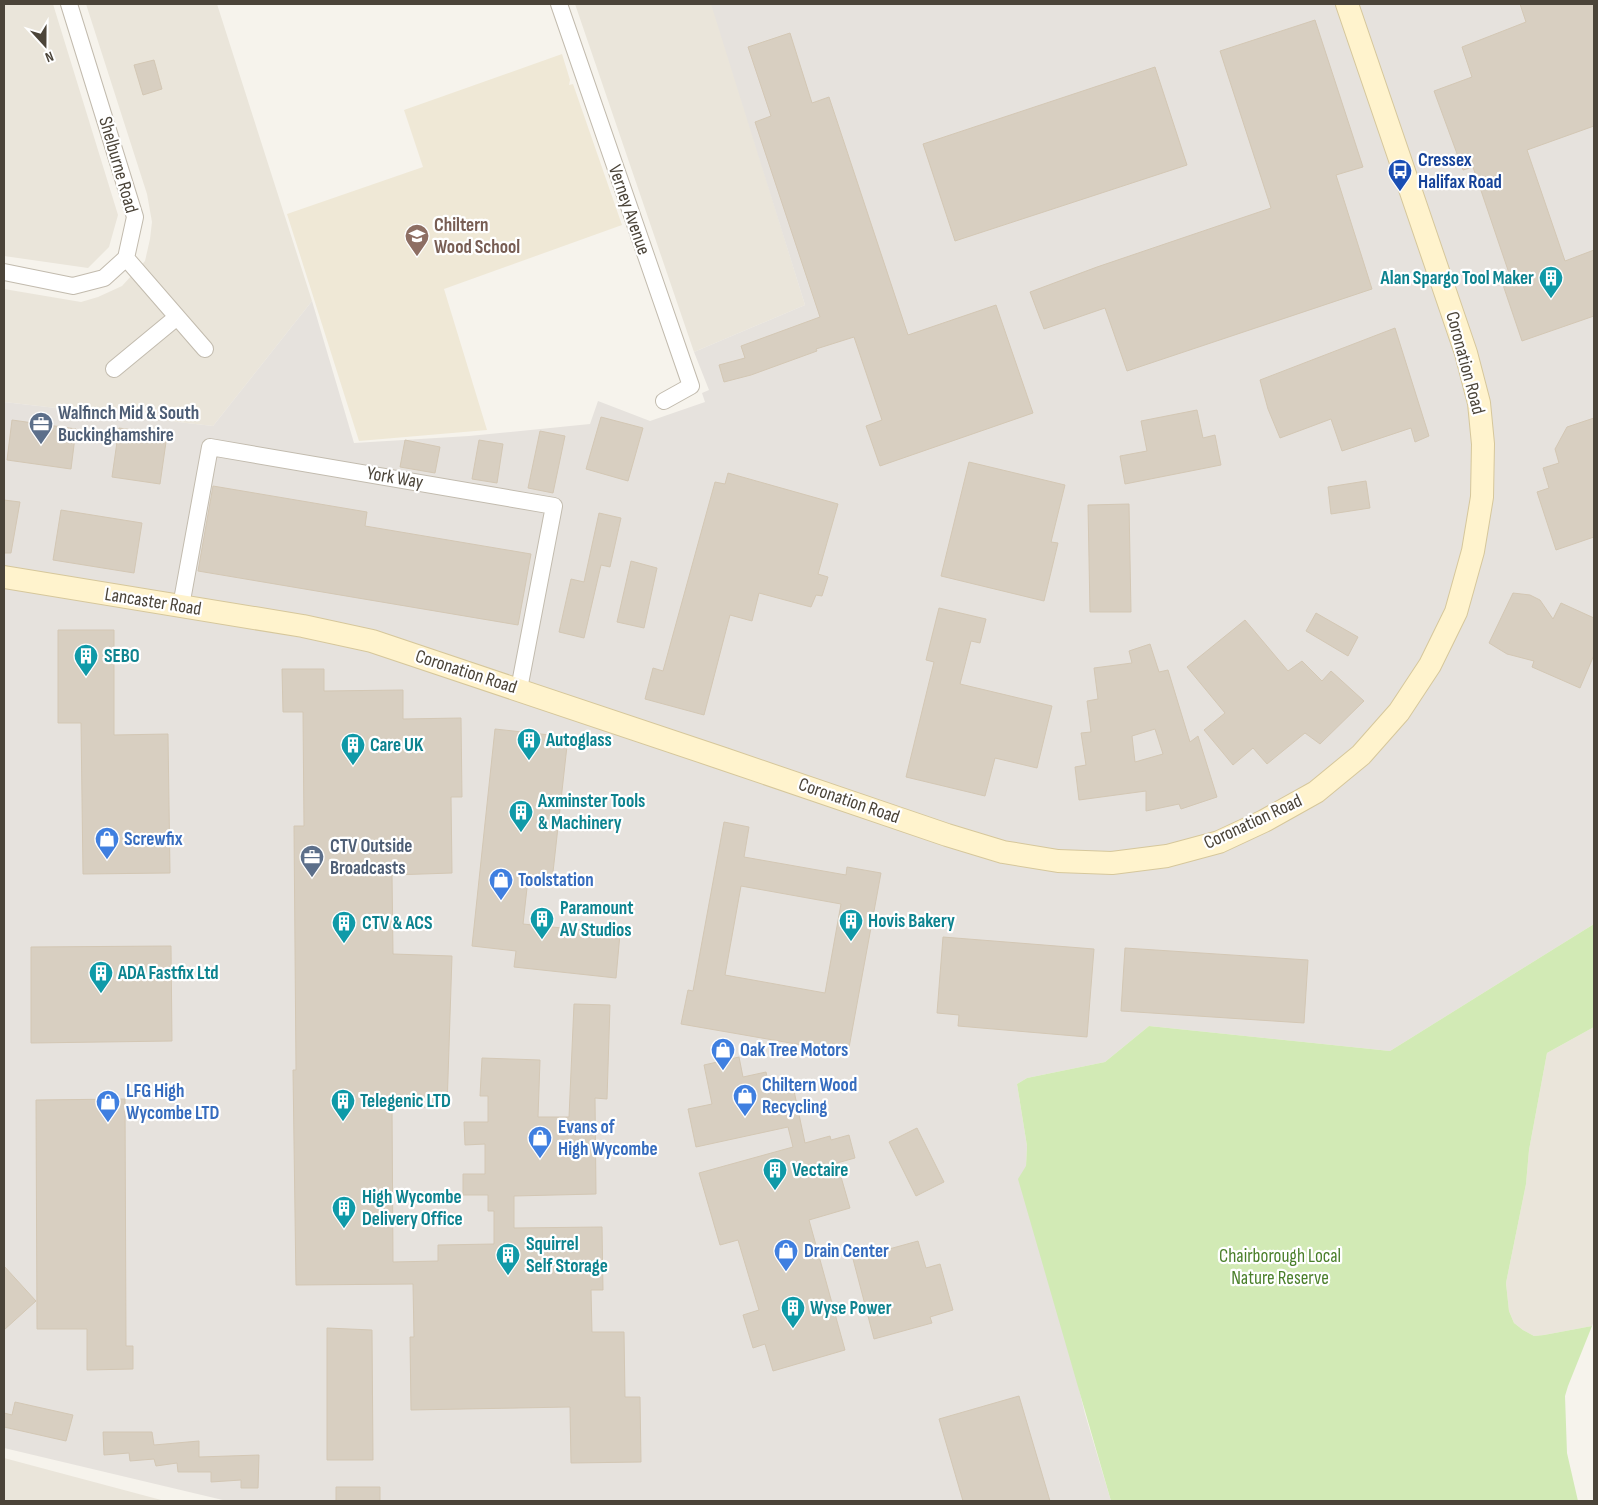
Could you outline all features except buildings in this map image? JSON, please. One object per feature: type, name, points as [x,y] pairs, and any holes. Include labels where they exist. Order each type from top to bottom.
[{"type":"street","name":"Shelburne Road","points":[[69,4],[135,217],[126,258]]},
{"type":"street","name":"Verney Avenue","points":[[559,4],[691,386],[664,401]]},
{"type":"street","name":"Coronation Road","points":[[303,626],[372,641],[519,689],[948,836],[1003,852],[1058,861],[1112,863],[1167,856],[1219,842],[1264,821],[1316,792],[1367,748],[1399,712],[1430,666],[1456,612],[1473,551],[1482,497],[1483,444],[1479,403],[1466,352],[1347,4]]},
{"type":"street","points":[[4,272],[73,286],[104,278],[126,258],[205,350]]},
{"type":"street","points":[[114,369],[177,317]]},
{"type":"street","name":"York Way","points":[[181,606],[210,446],[554,506],[519,689]]},
{"type":"street","name":"Lancaster Road","points":[[4,578],[303,626]]},
{"type":"shaded area","points":[[4,4],[53,4],[118,215],[109,247],[88,268],[4,256]]},
{"type":"shaded area","points":[[86,4],[217,4],[312,301],[213,426],[4,402],[4,289],[81,302],[98,297],[122,286],[145,261],[150,239],[152,222],[147,194]]},
{"type":"shaded area","points":[[575,4],[712,4],[805,305],[694,352]]},
{"type":"shaded area","points":[[711,4],[1594,4],[1594,924],[1390,1051],[1149,1026],[1105,1062],[1027,1078],[1017,1084],[1027,1146],[1026,1166],[1085,1414],[1111,1501],[227,1501],[4,1448],[4,402],[213,426],[312,301],[354,443],[469,436],[590,424],[598,401],[650,421],[705,402],[702,393],[709,390],[694,352],[805,305]]},
{"type":"shaded area","name":"Chiltern Wood School","points":[[562,54],[570,80],[569,85],[573,84],[622,225],[444,289],[487,430],[359,441],[287,214],[423,167],[404,110]]},
{"type":"shaded area","points":[[1594,1027],[1594,1321],[1592,1326],[1534,1336],[1514,1323],[1509,1311],[1506,1283],[1526,1184],[1529,1150],[1547,1053]]},
{"type":"shaded area","points":[[4,1458],[165,1501],[4,1501]]},
{"type":"green space","name":"Chairborough Local Nature Reserve","points":[[1594,924],[1594,1027],[1547,1053],[1529,1150],[1526,1184],[1506,1283],[1509,1311],[1514,1323],[1534,1336],[1592,1326],[1565,1396],[1567,1453],[1578,1501],[1111,1501],[1018,1179],[1026,1166],[1027,1146],[1017,1084],[1027,1078],[1105,1062],[1149,1026],[1390,1051]]},
{"type":"place","name":"Cressex Halifax Road","points":[[1400,192]]},
{"type":"place","name":"Chiltern Wood School","points":[[417,257]]},
{"type":"place","name":"Alan Spargo Tool Maker","points":[[1551,299]]},
{"type":"place","name":"Walfinch Mid & South Buckinghamshire","points":[[41,445]]},
{"type":"place","name":"SEBO","points":[[86,677]]},
{"type":"place","name":"Autoglass","points":[[529,761]]},
{"type":"place","name":"Care UK","points":[[353,766]]},
{"type":"place","name":"Axminster Tools & Machinery","points":[[521,833]]},
{"type":"place","name":"Screwfix","points":[[107,860]]},
{"type":"place","name":"CTV Outside Broadcasts","points":[[312,878]]},
{"type":"place","name":"Toolstation","points":[[501,901]]},
{"type":"place","name":"Paramount AV Studios","points":[[542,940]]},
{"type":"place","name":"Hovis Bakery","points":[[851,942]]},
{"type":"place","name":"CTV & ACS","points":[[344,944]]},
{"type":"place","name":"ADA Fastfix Ltd","points":[[101,994]]},
{"type":"place","name":"Oak Tree Motors","points":[[723,1071]]},
{"type":"place","name":"Chiltern Wood Recycling","points":[[745,1117]]},
{"type":"place","name":"Telegenic LTD","points":[[343,1122]]},
{"type":"place","name":"LFG High Wycombe LTD","points":[[108,1123]]},
{"type":"place","name":"Evans of High Wycombe","points":[[540,1159]]},
{"type":"place","name":"Vectaire","points":[[775,1191]]},
{"type":"place","name":"High Wycombe Delivery Office","points":[[344,1229]]},
{"type":"place","name":"Drain Center","points":[[786,1272]]},
{"type":"place","name":"Squirrel Self Storage","points":[[508,1276]]},
{"type":"place","name":"Wyse Power","points":[[793,1329]]}]
